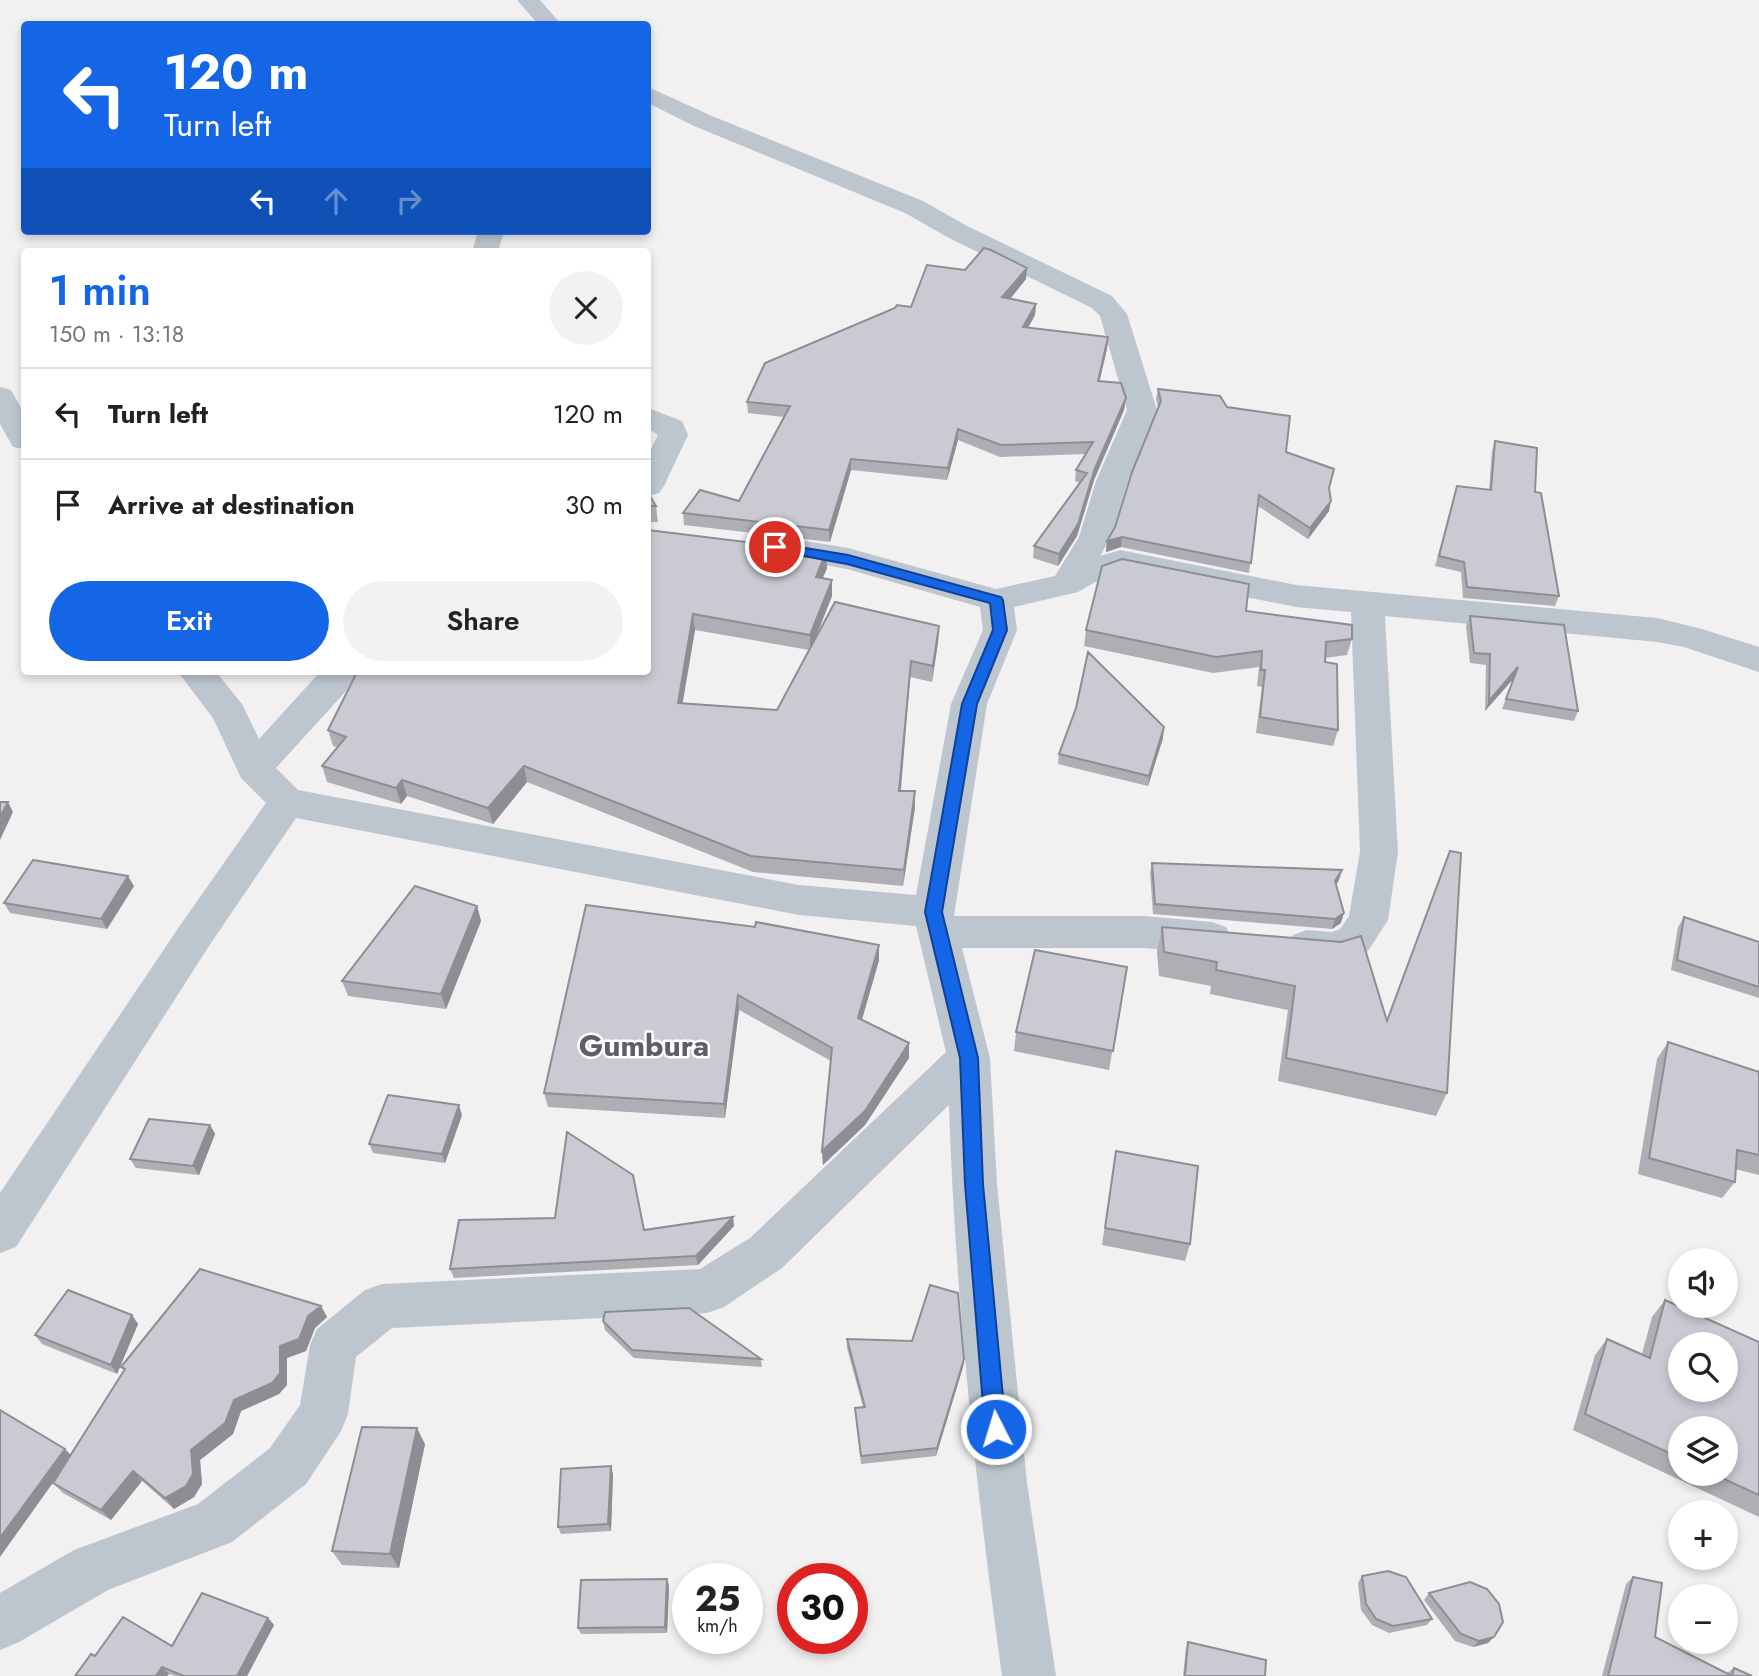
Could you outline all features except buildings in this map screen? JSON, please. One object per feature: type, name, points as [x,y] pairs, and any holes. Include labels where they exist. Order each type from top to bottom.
[{"type":"street","points":[[528,0],[547,18]]},
{"type":"street","points":[[651,95],[704,121],[914,207],[958,232],[1101,302],[1113,314],[1142,410],[1112,481],[1095,537],[1066,584]]},
{"type":"street","points":[[0,396],[21,434]]},
{"type":"street","points":[[651,418],[671,427],[673,435],[651,480]]},
{"type":"street","points":[[744,544],[848,559],[996,600],[1066,584],[1092,569],[1120,561],[1296,596],[1657,630],[1690,637],[1759,660]]},
{"type":"street","points":[[996,600],[1000,630],[969,704],[936,922],[969,1058],[974,1184],[1000,1483],[1029,1676]]},
{"type":"street","points":[[198,675],[229,713],[254,768],[287,802],[799,900],[936,922],[1144,932],[1332,948],[1354,940],[1368,920],[1379,852],[1368,603]]},
{"type":"street","points":[[254,768],[287,736],[336,675]]},
{"type":"street","points":[[0,1232],[195,935],[287,802]]},
{"type":"street","points":[[0,1623],[93,1569],[214,1524],[288,1466],[323,1414],[334,1345],[382,1306],[707,1291],[766,1253],[969,1058]]},
{"type":"district","name":"Gumbura","points":[[644,1046]]},
{"type":"route","points":[[775,547],[848,559],[996,600],[1000,630],[969,704],[933,912],[969,1058],[974,1184],[996,1429]]}]
